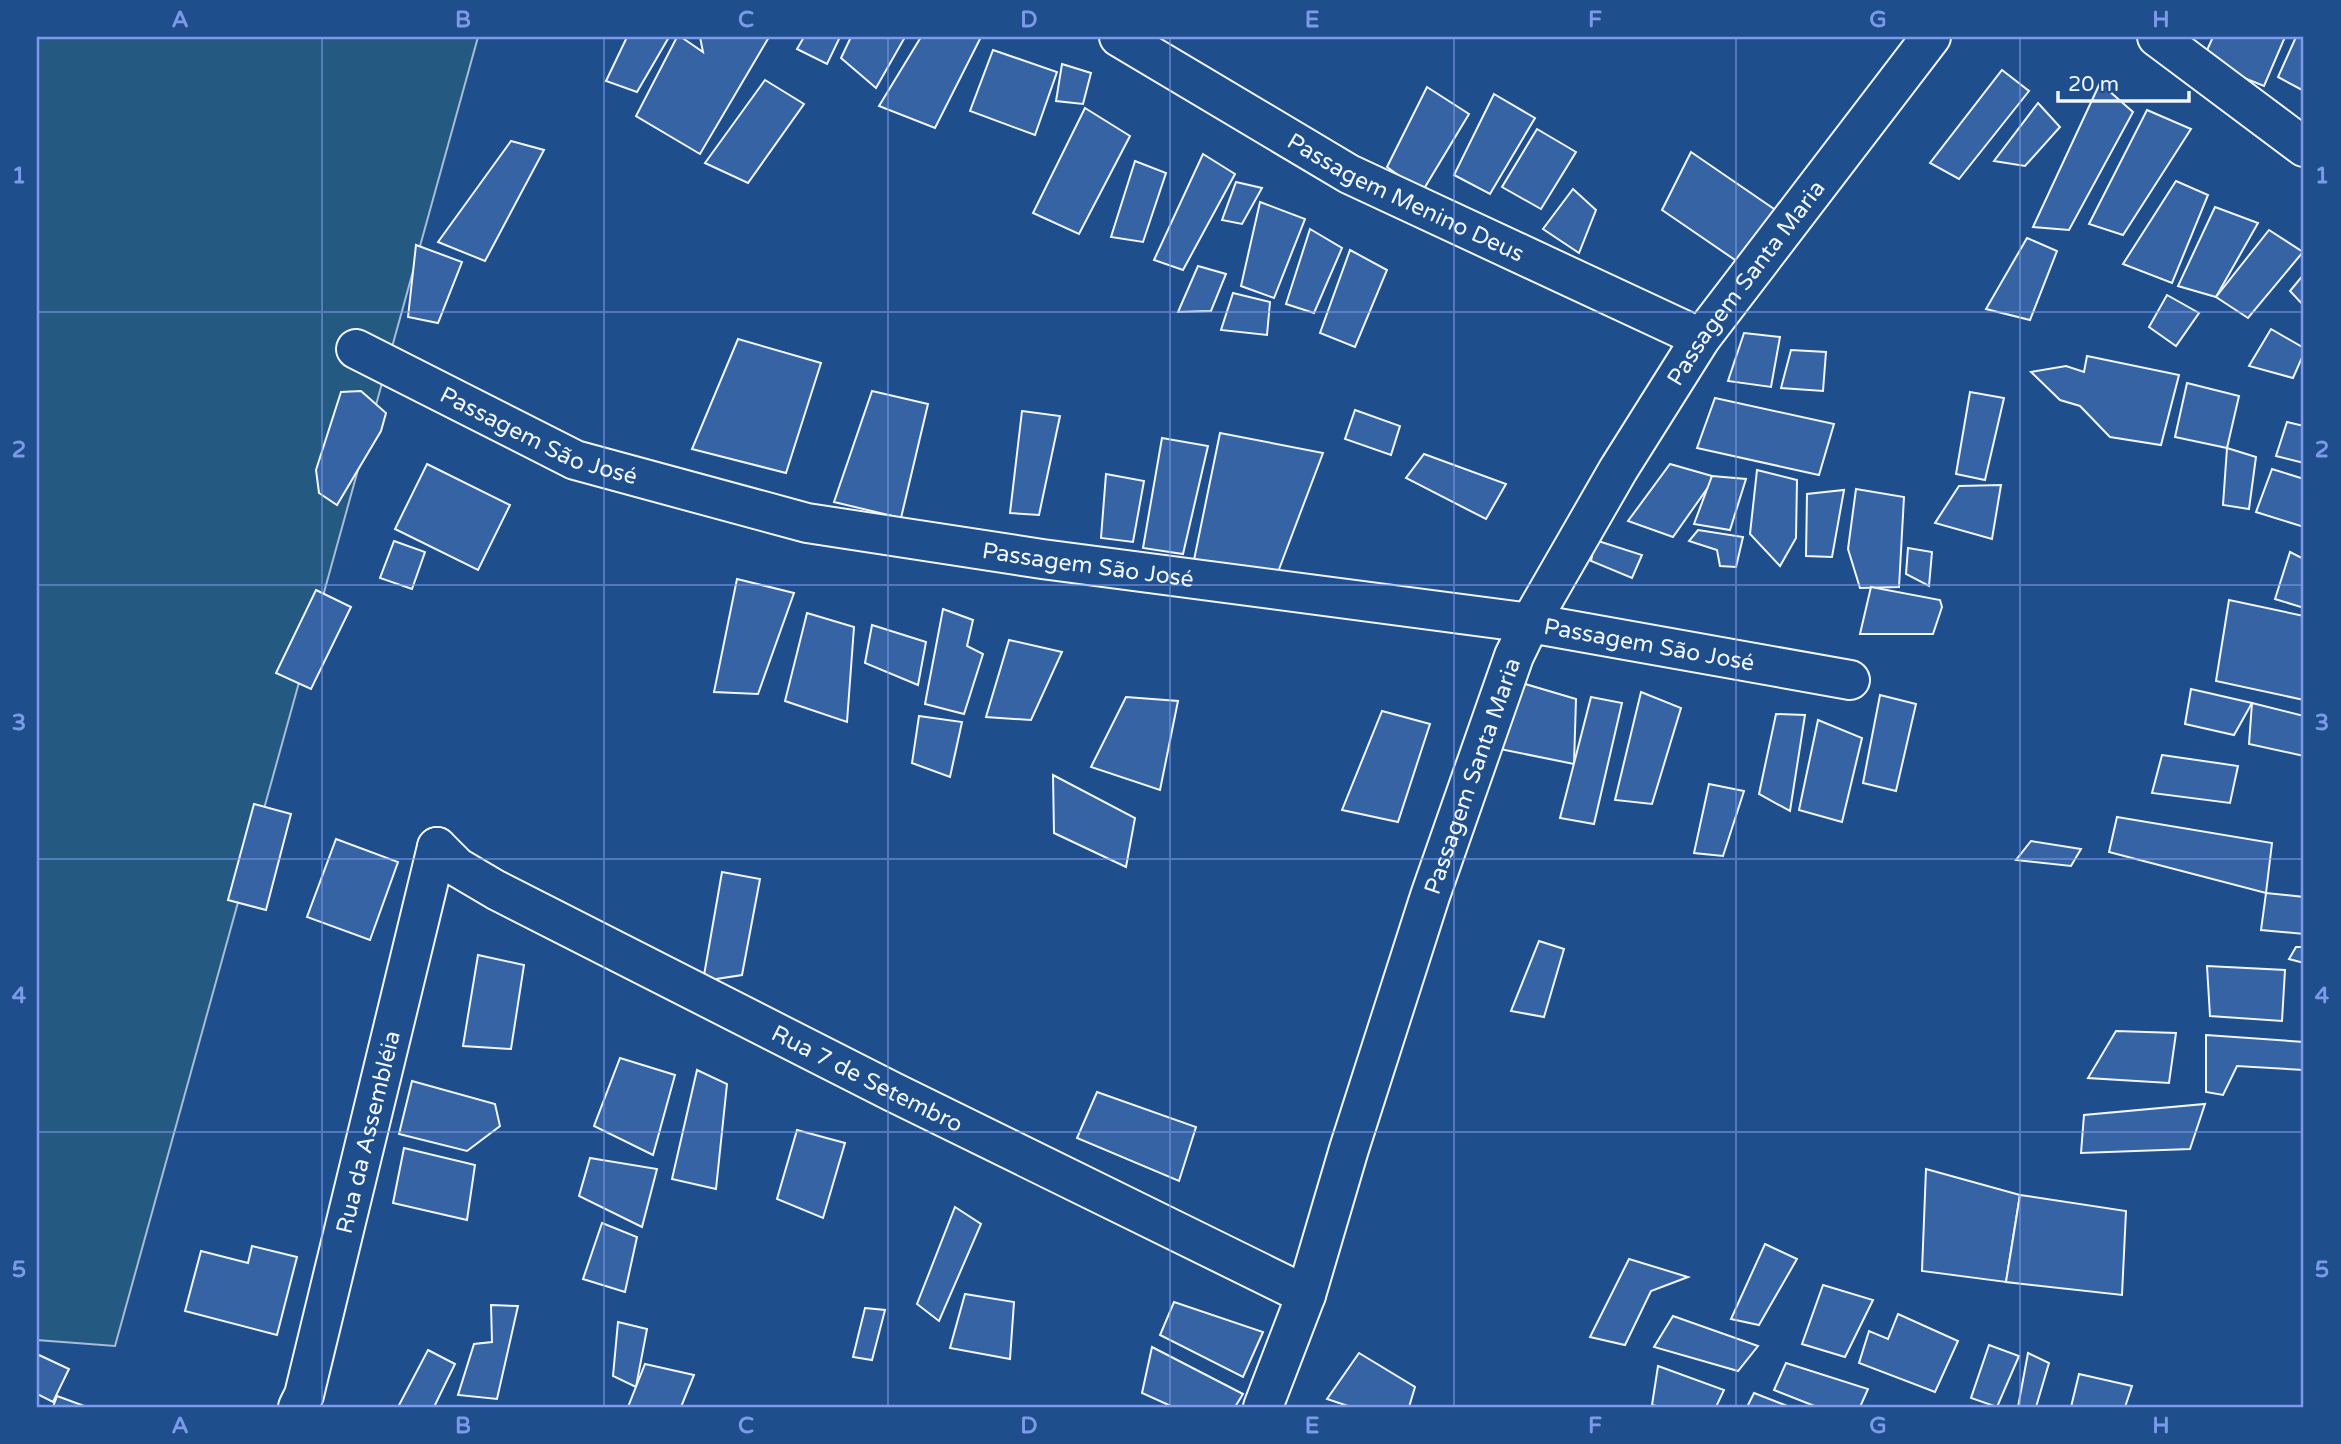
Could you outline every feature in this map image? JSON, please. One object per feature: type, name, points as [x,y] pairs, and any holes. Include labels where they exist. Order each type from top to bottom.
[{"type":"street","name":"Passagem Menino Deus","points":[[1119,37],[1349,174],[1701,338]]},
{"type":"street","name":"Passagem Santa Maria","points":[[1263,1407],[1306,1295],[1430,895],[1514,656],[1530,622],[1618,470],[1701,338],[1931,37]]},
{"type":"street","points":[[2157,37],[2304,147]]},
{"type":"street","name":"Passagem São José","points":[[356,349],[575,460],[807,523],[1056,561],[1530,622],[1850,680]]},
{"type":"street","name":"Rua 7 de Setembro","points":[[437,847],[457,867],[496,890],[893,1092],[1306,1295]]},
{"type":"street","name":"Rua da Assembléia","points":[[308,1403],[437,847]]},
{"type":"shaded area","points":[[37,37],[478,37],[115,1346],[37,1340]]},
{"type":"building","points":[[627,37],[669,37],[637,92],[606,81]]},
{"type":"building","points":[[677,37],[703,52],[700,37],[769,37],[700,154],[636,116]]},
{"type":"building","points":[[804,37],[840,37],[827,64],[797,49]]},
{"type":"building","points":[[851,37],[905,37],[876,88],[841,58]]},
{"type":"building","points":[[921,37],[981,37],[935,128],[879,106]]},
{"type":"building","points":[[2213,37],[2285,37],[2264,86],[2202,61]]},
{"type":"building","points":[[2296,37],[2304,37],[2304,91],[2278,77]]},
{"type":"building","points":[[993,50],[1057,72],[1035,135],[970,111]]},
{"type":"building","points":[[1062,64],[1091,73],[1083,104],[1056,101]]},
{"type":"building","points":[[2002,70],[2029,91],[1959,179],[1930,163]]},
{"type":"building","points":[[765,80],[804,104],[748,183],[705,163]]},
{"type":"building","points":[[2100,83],[2133,112],[2069,230],[2033,227]]},
{"type":"building","points":[[1427,87],[1469,114],[1422,192],[1387,167]]},
{"type":"building","points":[[1494,94],[1535,118],[1490,194],[1454,175]]},
{"type":"building","points":[[2038,103],[2060,127],[2025,166],[1994,161]]},
{"type":"building","points":[[1085,108],[1130,136],[1079,234],[1033,213]]},
{"type":"building","points":[[2147,110],[2191,129],[2123,235],[2089,224]]},
{"type":"building","points":[[1537,129],[1576,152],[1541,209],[1502,187]]},
{"type":"building","points":[[511,141],[544,150],[485,261],[438,242]]},
{"type":"building","points":[[1691,152],[1777,211],[1741,264],[1662,210]]},
{"type":"building","points":[[1203,154],[1235,174],[1183,270],[1154,260]]},
{"type":"building","points":[[1135,161],[1166,173],[1143,242],[1111,237]]},
{"type":"building","points":[[2176,181],[2208,195],[2172,283],[2123,264]]},
{"type":"building","points":[[1236,182],[1262,188],[1242,224],[1222,220]]},
{"type":"building","points":[[1573,189],[1596,210],[1579,253],[1543,229]]},
{"type":"building","points":[[1260,202],[1305,219],[1274,298],[1241,286]]},
{"type":"building","points":[[2215,207],[2258,223],[2216,297],[2178,286]]},
{"type":"building","points":[[1310,229],[1342,248],[1314,313],[1286,304]]},
{"type":"building","points":[[2269,230],[2303,252],[2248,318],[2216,297]]},
{"type":"building","points":[[2027,238],[2057,251],[2030,320],[1986,309]]},
{"type":"building","points":[[416,245],[462,262],[438,323],[408,317]]},
{"type":"building","points":[[1350,250],[1387,270],[1355,347],[1320,333]]},
{"type":"building","points":[[1198,266],[1226,274],[1211,311],[1178,312]]},
{"type":"building","points":[[2304,274],[2304,306],[2290,291]]},
{"type":"building","points":[[1233,293],[1270,302],[1267,335],[1221,330]]},
{"type":"building","points":[[2167,295],[2199,313],[2176,346],[2149,327]]},
{"type":"building","points":[[2271,329],[2304,348],[2293,378],[2249,366]]},
{"type":"building","points":[[1744,333],[1780,337],[1771,387],[1728,381]]},
{"type":"building","points":[[738,339],[821,363],[786,473],[692,449]]},
{"type":"building","points":[[1791,350],[1826,352],[1823,391],[1781,388]]},
{"type":"building","points":[[2087,356],[2179,375],[2161,445],[2110,437],[2080,406],[2060,400],[2031,372],[2066,366],[2084,372]]},
{"type":"building","points":[[2187,383],[2239,396],[2227,448],[2175,437]]},
{"type":"building","points":[[361,391],[386,413],[381,431],[337,505],[319,493],[316,470],[341,392]]},
{"type":"building","points":[[872,391],[928,404],[901,518],[834,502]]},
{"type":"building","points":[[1970,392],[2004,398],[1985,480],[1956,474]]},
{"type":"building","points":[[1715,398],[1834,424],[1819,475],[1697,448]]},
{"type":"building","points":[[1355,410],[1400,426],[1391,455],[1345,439]]},
{"type":"building","points":[[1022,411],[1060,416],[1039,515],[1010,513]]},
{"type":"building","points":[[2287,422],[2304,426],[2304,463],[2276,456]]},
{"type":"building","points":[[1220,433],[1323,453],[1278,572],[1194,560]]},
{"type":"building","points":[[1162,438],[1208,446],[1183,554],[1143,548]]},
{"type":"building","points":[[2227,448],[2256,457],[2249,509],[2223,505]]},
{"type":"building","points":[[1424,454],[1506,484],[1486,519],[1406,478]]},
{"type":"building","points":[[427,464],[510,505],[478,570],[395,529]]},
{"type":"building","points":[[1670,464],[1712,476],[1709,486],[1673,537],[1628,521]]},
{"type":"building","points":[[2272,469],[2304,479],[2304,527],[2256,512]]},
{"type":"building","points":[[1757,470],[1797,480],[1796,538],[1780,566],[1750,534]]},
{"type":"building","points":[[1106,474],[1144,481],[1133,542],[1101,538]]},
{"type":"building","points":[[1712,476],[1746,479],[1730,530],[1694,524]]},
{"type":"building","points":[[2001,485],[1992,539],[1935,523],[1959,486]]},
{"type":"building","points":[[1856,489],[1904,497],[1899,587],[1860,588],[1848,549]]},
{"type":"building","points":[[1844,490],[1832,557],[1806,556],[1807,494]]},
{"type":"building","points":[[1698,530],[1743,537],[1736,567],[1720,566],[1717,550],[1689,541]]},
{"type":"building","points":[[1595,540],[1642,555],[1632,578],[1591,561]]},
{"type":"building","points":[[394,541],[425,552],[412,589],[380,578]]},
{"type":"building","points":[[1908,548],[1932,552],[1929,586],[1906,574]]},
{"type":"building","points":[[2290,552],[2304,559],[2304,608],[2275,599]]},
{"type":"building","points":[[737,579],[794,593],[758,694],[714,692]]},
{"type":"building","points":[[1871,587],[1940,600],[1942,607],[1933,634],[1860,634]]},
{"type":"building","points":[[316,590],[351,607],[311,689],[276,673]]},
{"type":"building","points":[[2229,600],[2304,616],[2304,700],[2216,681]]},
{"type":"building","points":[[943,609],[973,620],[967,646],[983,654],[964,714],[925,704]]},
{"type":"building","points":[[807,613],[854,627],[847,722],[785,701]]},
{"type":"building","points":[[872,625],[926,642],[918,685],[865,663]]},
{"type":"building","points":[[1009,640],[1062,652],[1031,720],[986,717]]},
{"type":"building","points":[[1522,683],[1576,699],[1574,764],[1500,749]]},
{"type":"building","points":[[2191,689],[2252,703],[2234,735],[2185,724]]},
{"type":"building","points":[[1641,692],[1681,708],[1652,804],[1615,800]]},
{"type":"building","points":[[1880,695],[1916,704],[1896,791],[1863,783]]},
{"type":"building","points":[[1126,697],[1178,701],[1160,790],[1091,767]]},
{"type":"building","points":[[1591,697],[1622,703],[1594,824],[1560,818]]},
{"type":"building","points":[[2252,703],[2304,716],[2304,756],[2249,744]]},
{"type":"building","points":[[1382,711],[1430,724],[1398,822],[1342,810]]},
{"type":"building","points":[[1776,714],[1805,715],[1790,811],[1759,794]]},
{"type":"building","points":[[919,716],[962,722],[950,777],[912,763]]},
{"type":"building","points":[[1818,720],[1862,738],[1842,822],[1799,810]]},
{"type":"building","points":[[2162,755],[2238,766],[2230,803],[2152,793]]},
{"type":"building","points":[[1053,775],[1135,818],[1126,867],[1054,833]]},
{"type":"building","points":[[1709,784],[1744,791],[1723,856],[1694,853]]},
{"type":"building","points":[[254,804],[291,814],[266,910],[228,900]]},
{"type":"building","points":[[2117,817],[2272,843],[2266,893],[2109,852]]},
{"type":"building","points":[[336,839],[398,862],[370,940],[307,917]]},
{"type":"building","points":[[2031,841],[2081,849],[2071,866],[2016,860]]},
{"type":"building","points":[[722,872],[760,879],[742,975],[703,981]]},
{"type":"building","points":[[2266,893],[2304,897],[2304,934],[2261,930]]},
{"type":"building","points":[[1539,941],[1564,949],[1544,1017],[1511,1011]]},
{"type":"building","points":[[2296,947],[2304,947],[2304,963],[2289,959]]},
{"type":"building","points":[[478,955],[524,965],[511,1049],[463,1046]]},
{"type":"building","points":[[2207,966],[2285,970],[2282,1021],[2210,1016]]},
{"type":"building","points":[[2116,1031],[2176,1033],[2169,1083],[2088,1078]]},
{"type":"building","points":[[2206,1035],[2304,1042],[2304,1070],[2237,1066],[2223,1095],[2206,1092]]},
{"type":"building","points":[[620,1058],[675,1075],[653,1155],[594,1126]]},
{"type":"building","points":[[697,1070],[727,1084],[716,1189],[672,1179]]},
{"type":"building","points":[[412,1081],[495,1104],[500,1126],[467,1151],[399,1134]]},
{"type":"building","points":[[1097,1092],[1196,1127],[1179,1181],[1077,1138]]},
{"type":"building","points":[[2205,1104],[2190,1149],[2081,1153],[2084,1115]]},
{"type":"building","points":[[797,1130],[845,1143],[823,1218],[777,1199]]},
{"type":"building","points":[[404,1148],[475,1165],[467,1220],[393,1203]]},
{"type":"building","points":[[590,1158],[657,1169],[642,1227],[579,1196]]},
{"type":"building","points":[[1926,1169],[2020,1195],[2006,1282],[1922,1271]]},
{"type":"building","points":[[2020,1195],[2126,1211],[2122,1295],[2006,1282]]},
{"type":"building","points":[[955,1207],[981,1224],[939,1321],[917,1304]]},
{"type":"building","points":[[602,1223],[637,1237],[625,1292],[583,1279]]},
{"type":"building","points":[[1765,1244],[1797,1259],[1759,1325],[1731,1319]]},
{"type":"building","points":[[252,1246],[297,1257],[277,1335],[185,1311],[201,1251],[248,1263]]},
{"type":"building","points":[[1629,1259],[1688,1277],[1651,1291],[1625,1345],[1590,1337]]},
{"type":"building","points":[[1823,1285],[1873,1300],[1845,1357],[1802,1344]]},
{"type":"building","points":[[965,1294],[1014,1302],[1010,1359],[950,1348]]},
{"type":"building","points":[[1174,1302],[1263,1332],[1243,1377],[1160,1335]]},
{"type":"building","points":[[491,1305],[518,1306],[497,1399],[458,1395],[474,1344],[492,1342]]},
{"type":"building","points":[[865,1308],[885,1310],[872,1360],[853,1357]]},
{"type":"building","points":[[1898,1314],[1958,1341],[1935,1392],[1859,1363],[1869,1331],[1888,1339]]},
{"type":"building","points":[[1673,1316],[1758,1346],[1738,1371],[1654,1347]]},
{"type":"building","points":[[618,1322],[647,1329],[636,1387],[613,1376]]},
{"type":"building","points":[[1989,1345],[2019,1356],[1997,1407],[1971,1398]]},
{"type":"building","points":[[1152,1347],[1243,1394],[1235,1407],[1173,1407],[1142,1393]]},
{"type":"building","points":[[428,1350],[455,1364],[434,1407],[398,1407]]},
{"type":"building","points":[[1359,1353],[1415,1387],[1409,1407],[1351,1407],[1327,1399]]},
{"type":"building","points":[[2028,1353],[2049,1363],[2036,1407],[2018,1407]]},
{"type":"building","points":[[39,1355],[69,1369],[53,1402],[37,1394]]},
{"type":"building","points":[[1786,1363],[1868,1389],[1860,1407],[1817,1407],[1774,1390]]},
{"type":"building","points":[[645,1364],[694,1375],[681,1407],[628,1407]]},
{"type":"building","points":[[1658,1366],[1724,1390],[1716,1407],[1652,1405]]},
{"type":"building","points":[[2079,1374],[2132,1386],[2125,1407],[2071,1407]]},
{"type":"building","points":[[1754,1393],[1790,1407],[1747,1407]]},
{"type":"building","points":[[57,1396],[87,1407],[53,1407]]}]
